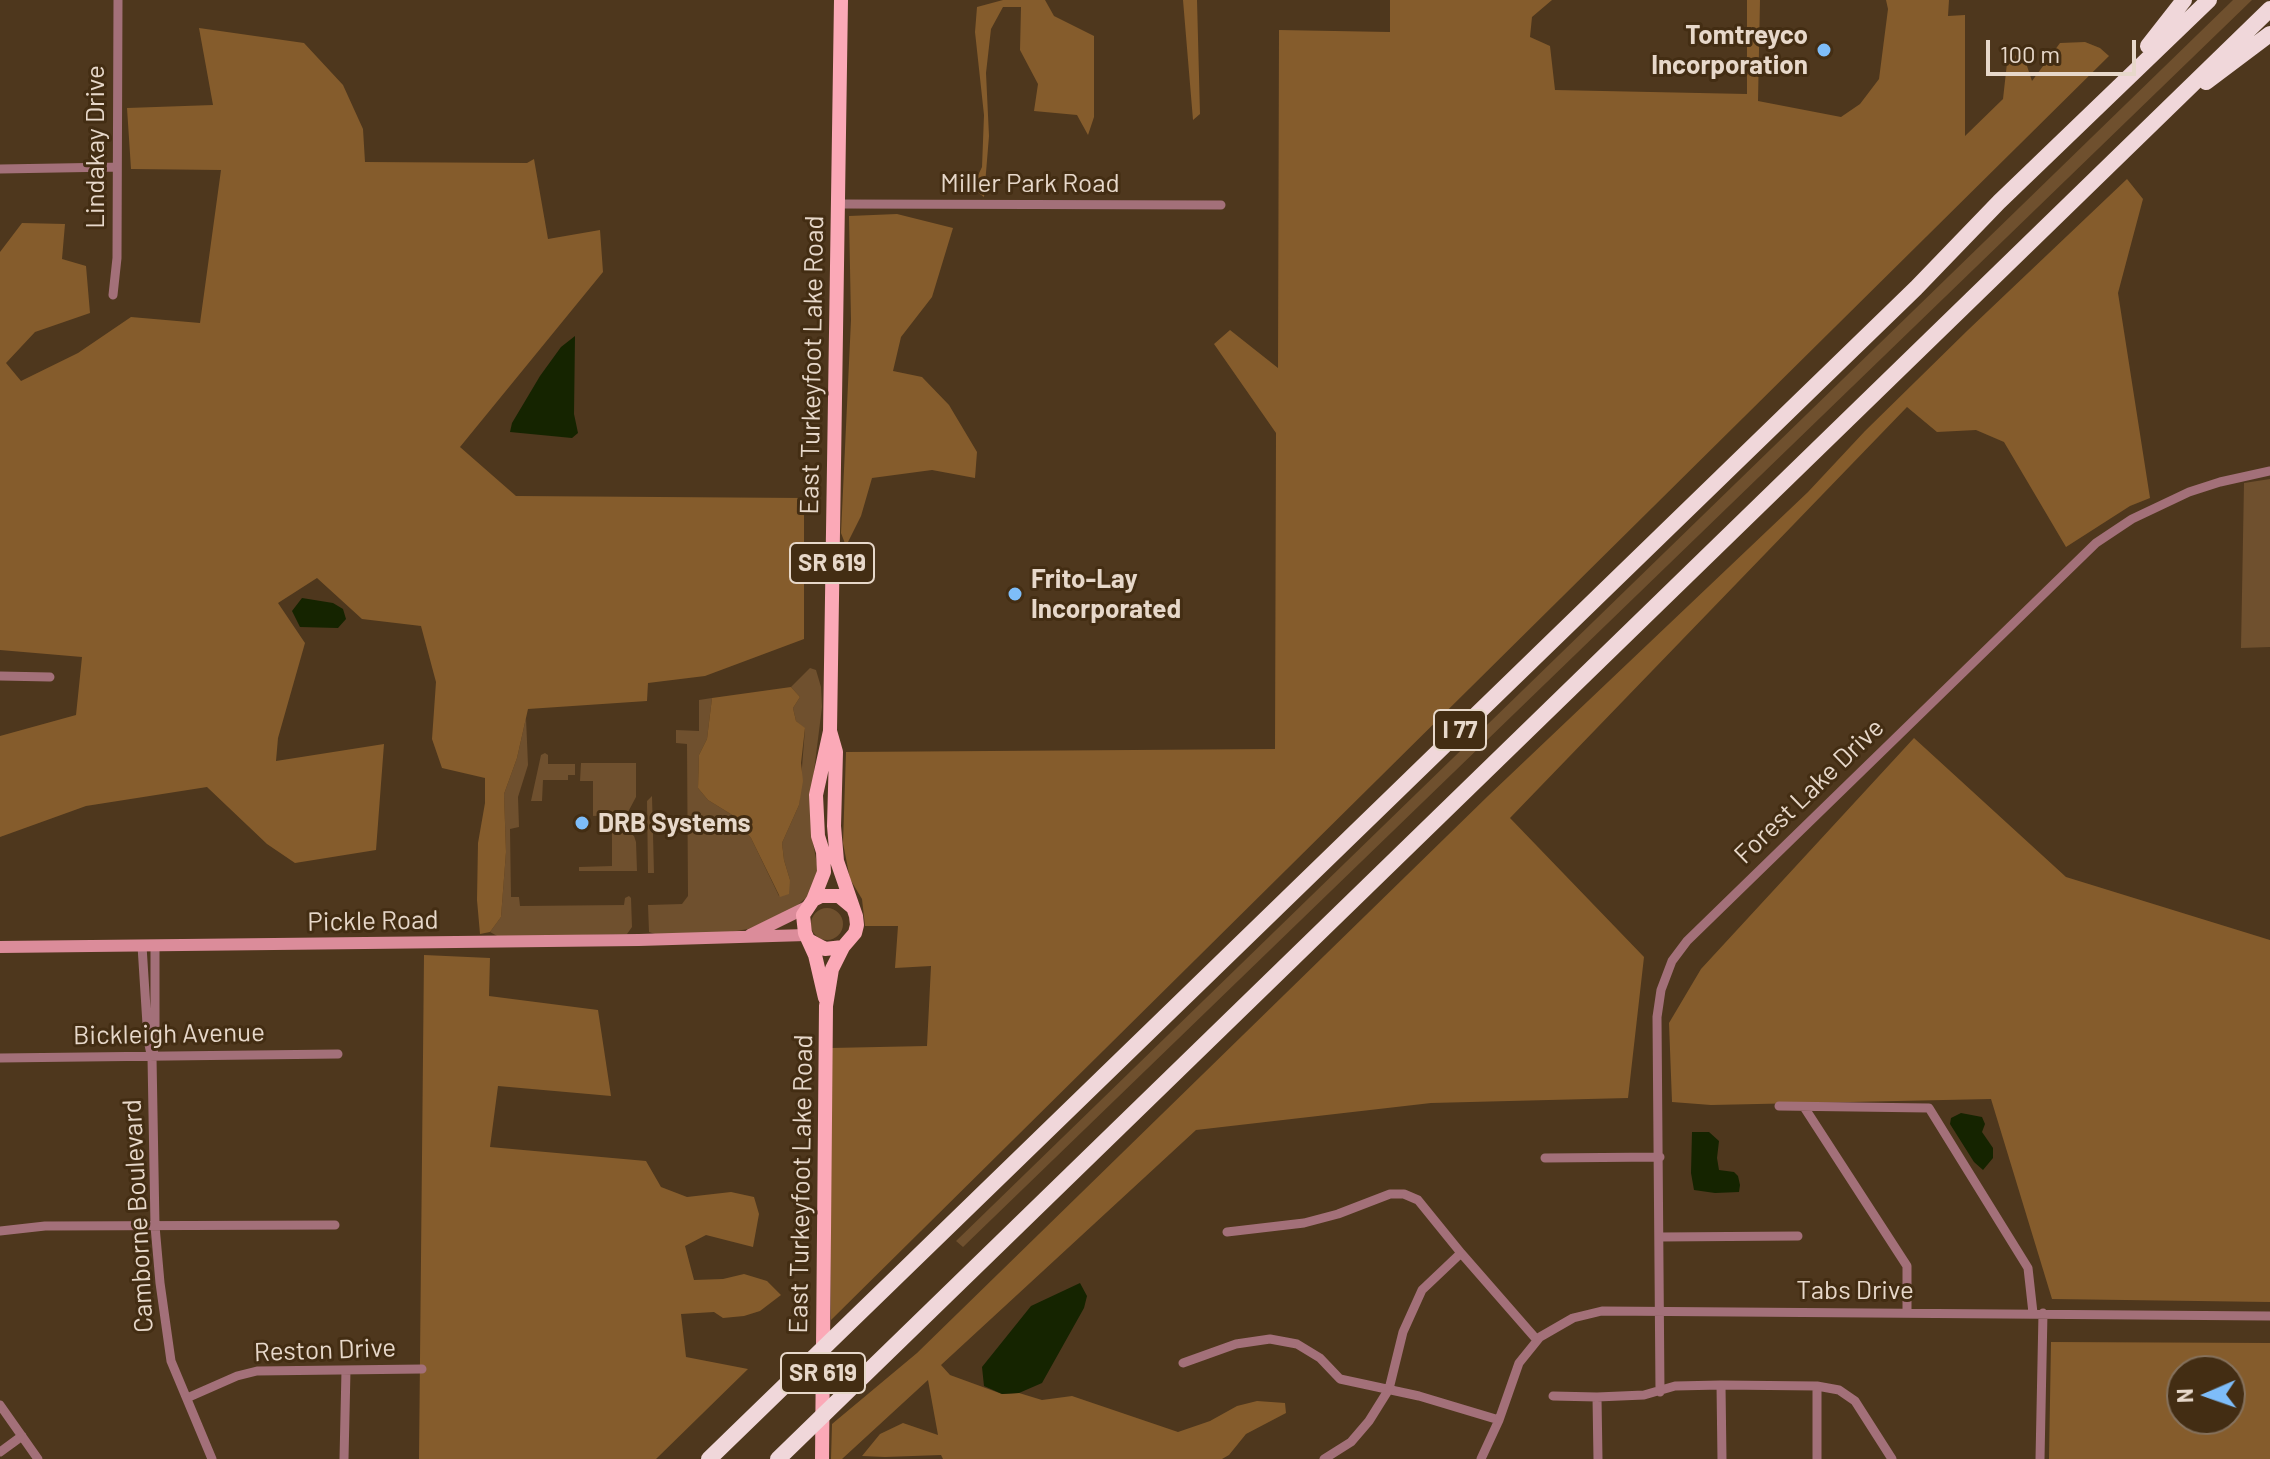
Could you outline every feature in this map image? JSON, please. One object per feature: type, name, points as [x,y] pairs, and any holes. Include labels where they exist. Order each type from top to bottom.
[{"type":"highway","points":[[2109,95],[2184,0]]},
{"type":"highway","name":"I 77","points":[[709,1459],[2209,0]]},
{"type":"highway","name":"I 77","points":[[778,1459],[2270,9]]},
{"type":"highway","points":[[2174,101],[2216,75],[2270,34]]},
{"type":"main road","name":"East Turkeyfoot Lake Road","points":[[810,904],[824,872],[816,795],[830,731],[841,0]]},
{"type":"main road","name":"East Turkeyfoot Lake Road","points":[[830,731],[836,752],[834,826],[837,861],[853,907]]},
{"type":"main road","points":[[821,896],[839,896],[853,907],[855,933],[843,947],[825,949],[808,938],[803,924],[810,904],[821,896]]},
{"type":"main road","name":"East Turkeyfoot Lake Road","points":[[808,938],[826,1006]]},
{"type":"main road","name":"East Turkeyfoot Lake Road","points":[[822,1459],[826,1006],[832,969],[843,947]]},
{"type":"street","name":"Lindakay Drive","points":[[113,295],[117,258],[118,0]]},
{"type":"street","points":[[0,169],[116,167]]},
{"type":"street","name":"Miller Park Road","points":[[839,204],[1221,205]]},
{"type":"street","name":"Forest Lake Drive","points":[[1660,1392],[1657,1017],[1661,990],[1672,961],[1687,941],[2096,543],[2132,519],[2189,492],[2270,471]]},
{"type":"street","points":[[0,676],[50,677]]},
{"type":"street","name":"Pickle Road","points":[[747,937],[810,904]]},
{"type":"street","name":"Pickle Road","points":[[0,947],[808,938]]},
{"type":"street","name":"Camborne Boulevard","points":[[148,946],[155,1226],[169,1352],[212,1459]]},
{"type":"street","name":"Bickleigh Avenue","points":[[0,1058],[338,1054]]},
{"type":"street","points":[[1779,1106],[1929,1108],[2028,1268],[2038,1313],[2040,1459]]},
{"type":"street","points":[[1804,1107],[1907,1266],[1907,1312]]},
{"type":"street","points":[[1545,1158],[1660,1157]]},
{"type":"street","points":[[1227,1232],[1304,1223],[1390,1194],[1404,1194],[1418,1200],[1537,1340]]},
{"type":"street","points":[[0,1231],[45,1226],[335,1225]]},
{"type":"street","points":[[1660,1237],[1798,1236]]},
{"type":"street","points":[[1324,1459],[1351,1442],[1369,1421],[1389,1389],[1411,1310],[1422,1290],[1461,1253]]},
{"type":"street","name":"Tabs Drive","points":[[1481,1459],[1519,1363],[1537,1340],[1573,1318],[1602,1311],[2270,1316]]},
{"type":"street","points":[[1183,1363],[1236,1344],[1270,1339],[1297,1344],[1320,1358],[1340,1379],[1389,1389],[1499,1420]]},
{"type":"street","name":"Reston Drive","points":[[187,1398],[237,1376],[257,1371],[422,1369]]},
{"type":"street","points":[[344,1459],[346,1370]]},
{"type":"street","points":[[1721,1385],[1722,1459]]},
{"type":"street","points":[[1553,1396],[1597,1397],[1660,1392],[1675,1386],[1721,1385],[1817,1386],[1839,1390],[1855,1401],[1892,1459]]},
{"type":"street","points":[[1817,1386],[1817,1459]]},
{"type":"street","points":[[1597,1397],[1598,1459]]},
{"type":"street","points":[[0,1405],[38,1459]]},
{"type":"street","points":[[0,1452],[22,1436]]},
{"type":"shaded area","points":[[1003,0],[1045,0],[1054,16],[1094,36],[1094,117],[1088,135],[1077,115],[1034,111],[1038,84],[1020,50],[1021,7],[1003,7],[991,29],[986,73],[989,136],[984,197],[972,188],[982,167],[984,115],[975,32],[977,7]]},
{"type":"shaded area","points":[[1183,0],[1197,0],[1200,114],[1193,120]]},
{"type":"shaded area","points":[[1390,0],[1552,0],[1532,17],[1530,37],[1550,46],[1555,90],[1747,94],[1747,0],[1760,0],[1758,101],[1841,117],[1860,104],[1879,79],[1888,9],[1886,0],[1949,0],[1948,16],[1965,15],[1965,136],[2003,99],[2008,54],[2024,57],[2032,81],[2060,43],[2085,42],[2109,56],[831,1320],[830,1048],[927,1046],[931,966],[895,968],[898,926],[865,926],[862,899],[850,879],[843,843],[846,752],[1275,749],[1276,433],[1214,344],[1230,330],[1278,368],[1279,30],[1390,32]]},
{"type":"shaded area","points":[[2233,0],[2252,0],[963,1247],[956,1241]]},
{"type":"shaded area","points":[[199,28],[304,43],[343,85],[363,129],[365,162],[527,163],[534,159],[548,239],[600,230],[603,272],[460,447],[516,496],[804,498],[804,639],[705,676],[648,683],[647,701],[528,709],[517,758],[504,794],[506,852],[501,917],[490,932],[480,934],[477,900],[478,843],[485,803],[485,778],[442,768],[432,739],[436,682],[421,626],[362,619],[317,578],[278,603],[305,643],[278,738],[276,761],[384,744],[376,850],[295,863],[267,844],[207,787],[86,806],[0,837],[0,736],[76,715],[82,657],[0,650],[0,252],[22,223],[65,224],[62,259],[86,266],[90,313],[35,332],[6,363],[21,381],[78,353],[131,317],[200,323],[221,170],[131,169],[127,108],[213,105]]},
{"type":"shaded area","points":[[2127,179],[2143,199],[2118,293],[2150,498],[2130,506],[2066,547],[2004,442],[1976,430],[1937,432],[1907,407],[1510,818],[1644,957],[1628,1098],[1431,1103],[1196,1130],[941,1365],[950,1375],[1002,1394],[1019,1393],[1042,1400],[1072,1396],[1178,1432],[1210,1421],[1237,1406],[1257,1401],[1285,1403],[1286,1413],[1246,1434],[1222,1459],[862,1456],[880,1434],[903,1423],[938,1435],[928,1380],[842,1459],[831,1459],[832,1424],[917,1353],[1488,796],[1808,492],[1865,431]]},
{"type":"shaded area","points":[[897,214],[953,228],[932,297],[901,337],[893,371],[922,377],[949,405],[977,452],[975,478],[932,470],[872,478],[861,516],[846,546],[841,533],[851,320],[849,216]]},
{"type":"shaded area","points":[[575,336],[574,414],[578,433],[572,438],[510,432],[512,423],[540,376],[561,347]]},
{"type":"shaded area","points":[[2270,479],[2270,647],[2241,648],[2244,483]]},
{"type":"shaded area","points":[[302,598],[333,603],[343,609],[346,619],[338,628],[300,627],[292,611]]},
{"type":"shaded area","points":[[810,668],[816,670],[822,707],[814,771],[811,833],[818,869],[808,896],[792,910],[748,929],[719,934],[649,932],[648,905],[682,904],[688,896],[687,744],[676,743],[676,730],[699,731],[699,700],[712,698],[707,739],[699,755],[698,788],[708,800],[734,816],[751,838],[779,896],[790,880],[782,843],[799,805],[805,729],[796,721],[793,708],[800,697],[791,687]]},
{"type":"shaded area","points":[[791,687],[800,697],[793,708],[796,721],[805,728],[801,763],[803,781],[799,805],[782,843],[790,880],[789,894],[780,897],[751,838],[734,816],[708,800],[698,788],[699,755],[707,739],[712,698]]},
{"type":"shaded area","points":[[526,718],[528,765],[518,797],[519,827],[510,829],[511,897],[519,897],[520,906],[624,905],[625,898],[629,896],[632,927],[627,934],[499,937],[490,932],[501,917],[506,852],[504,794],[517,758]]},
{"type":"shaded area","points":[[1914,738],[2066,877],[2270,940],[2270,1302],[2052,1299],[1991,1099],[1711,1105],[1672,1102],[1669,1023],[1701,969]]},
{"type":"shaded area","points":[[545,753],[548,764],[575,764],[575,775],[568,775],[568,780],[543,780],[542,801],[531,801],[541,755]]},
{"type":"shaded area","points":[[581,763],[636,763],[636,797],[627,814],[593,816],[593,781],[580,781]]},
{"type":"shaded area","points":[[652,796],[654,873],[648,873],[647,801]]},
{"type":"shaded area","points":[[612,830],[626,830],[634,836],[637,871],[579,871],[579,867],[612,866]]},
{"type":"shaded area","points":[[827,908],[838,913],[843,924],[838,935],[827,940],[816,935],[811,924],[816,913]]},
{"type":"shaded area","points":[[424,955],[490,958],[489,996],[598,1010],[611,1096],[498,1086],[490,1147],[646,1161],[661,1187],[687,1197],[731,1192],[754,1197],[759,1214],[753,1247],[706,1235],[685,1246],[694,1280],[723,1279],[744,1274],[767,1281],[781,1295],[760,1311],[744,1316],[723,1318],[714,1312],[681,1314],[686,1357],[748,1369],[656,1459],[419,1459]]},
{"type":"shaded area","points":[[1961,1113],[1982,1117],[1985,1124],[1982,1132],[1993,1148],[1993,1158],[1983,1170],[1974,1162],[1950,1124],[1951,1118]]},
{"type":"shaded area","points":[[1692,1132],[1709,1132],[1719,1141],[1719,1170],[1734,1172],[1738,1176],[1739,1192],[1694,1190],[1691,1173]]},
{"type":"shaded area","points":[[1080,1283],[1087,1296],[1084,1308],[1042,1383],[1019,1393],[1002,1394],[984,1386],[982,1367],[1031,1306]]},
{"type":"shaded area","points":[[2051,1342],[2270,1343],[2270,1459],[2049,1459]]},
{"type":"place","name":"Tomtreyco Incorporation","points":[[1824,50]]},
{"type":"place","name":"Frito-Lay Incorporated","points":[[1015,594]]},
{"type":"place","name":"DRB Systems","points":[[582,823]]}]
